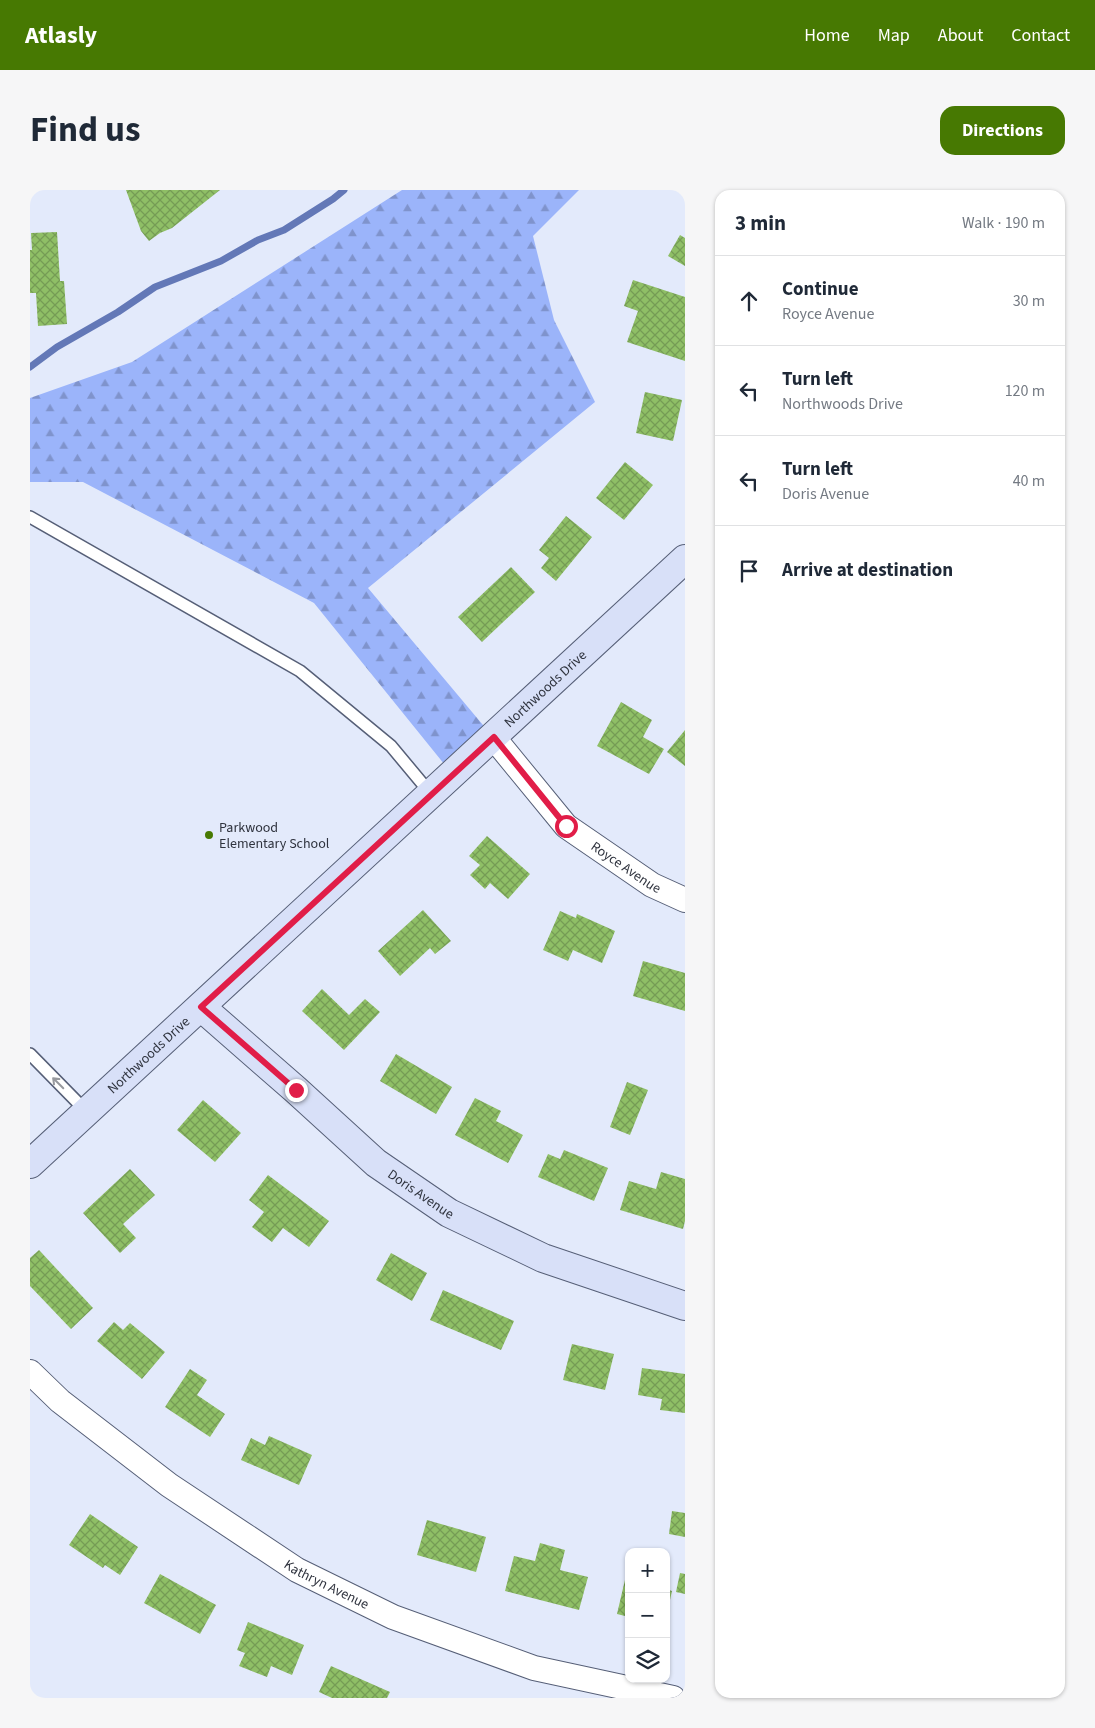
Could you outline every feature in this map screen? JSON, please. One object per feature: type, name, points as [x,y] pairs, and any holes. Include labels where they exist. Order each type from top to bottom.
[{"type":"street","name":"Northwoods Drive","points":[[30,1164],[685,559]]},
{"type":"street","name":"Royce Avenue","points":[[494,737],[566,826],[652,885],[685,900]]},
{"type":"street","name":"Doris Avenue","points":[[201,1007],[376,1163],[449,1213],[543,1258],[685,1306]]},
{"type":"street","name":"Kathryn Avenue","points":[[30,1372],[60,1401],[169,1485],[306,1575],[393,1617],[534,1668],[673,1698]]},
{"type":"lane","points":[[30,516],[300,672],[391,746],[431,794]]},
{"type":"lane","points":[[30,1054],[87,1112]]},
{"type":"green space","points":[[402,190],[579,190],[533,236],[554,320],[595,402],[368,588],[493,737],[453,775],[314,603],[83,482],[30,482],[30,398],[132,362]]},
{"type":"building","points":[[126,190],[220,190],[172,228],[160,233],[149,241],[141,231]]},
{"type":"building","points":[[57,232],[60,281],[64,281],[67,324],[38,326],[36,293],[30,293],[31,233]]},
{"type":"building","points":[[680,235],[685,238],[685,266],[668,256]]},
{"type":"building","points":[[633,280],[685,297],[685,361],[627,342],[638,311],[624,306]]},
{"type":"building","points":[[645,392],[682,400],[673,441],[636,433]]},
{"type":"building","points":[[625,462],[653,485],[624,520],[596,498]]},
{"type":"building","points":[[566,516],[592,537],[556,581],[541,568],[549,558],[539,550]]},
{"type":"building","points":[[511,567],[535,592],[482,642],[458,617]]},
{"type":"building","points":[[621,702],[652,720],[643,737],[664,749],[649,774],[597,746]]},
{"type":"building","points":[[685,730],[685,766],[667,752]]},
{"type":"building","points":[[487,836],[530,874],[508,899],[490,883],[485,889],[470,875],[480,865],[469,856]]},
{"type":"building","points":[[423,910],[451,941],[435,954],[430,948],[400,976],[378,951]]},
{"type":"building","points":[[560,911],[576,918],[577,914],[615,931],[602,963],[573,950],[568,961],[543,950]]},
{"type":"building","points":[[643,961],[685,973],[685,1011],[633,996]]},
{"type":"building","points":[[322,989],[349,1015],[365,999],[380,1012],[344,1050],[302,1011]]},
{"type":"building","points":[[396,1054],[452,1087],[436,1114],[380,1081]]},
{"type":"building","points":[[627,1082],[648,1090],[630,1135],[610,1127]]},
{"type":"building","points":[[475,1098],[501,1111],[496,1121],[523,1135],[508,1163],[455,1135]]},
{"type":"building","points":[[203,1100],[241,1133],[215,1162],[177,1130]]},
{"type":"building","points":[[564,1150],[608,1168],[594,1201],[538,1177],[548,1154],[560,1159]]},
{"type":"building","points":[[130,1169],[155,1195],[123,1224],[136,1238],[120,1253],[83,1213]]},
{"type":"building","points":[[661,1172],[685,1179],[685,1221],[683,1229],[620,1210],[629,1181],[656,1189]]},
{"type":"building","points":[[268,1175],[329,1221],[309,1247],[283,1228],[272,1242],[252,1227],[264,1212],[249,1200]]},
{"type":"building","points":[[39,1250],[93,1308],[71,1329],[30,1286],[30,1258]]},
{"type":"building","points":[[391,1253],[427,1273],[412,1301],[376,1280]]},
{"type":"building","points":[[443,1290],[514,1321],[501,1350],[430,1320]]},
{"type":"building","points":[[114,1322],[123,1330],[130,1323],[165,1352],[142,1379],[97,1341]]},
{"type":"building","points":[[572,1344],[614,1354],[605,1390],[563,1380]]},
{"type":"building","points":[[642,1368],[685,1374],[685,1413],[660,1410],[662,1399],[638,1395]]},
{"type":"building","points":[[190,1369],[207,1380],[197,1395],[225,1414],[210,1437],[165,1407]]},
{"type":"building","points":[[269,1436],[312,1455],[299,1485],[241,1460],[251,1438],[265,1445]]},
{"type":"building","points":[[672,1511],[685,1513],[685,1537],[669,1534]]},
{"type":"building","points":[[90,1514],[138,1547],[120,1575],[105,1565],[103,1568],[69,1545]]},
{"type":"building","points":[[427,1520],[486,1537],[476,1572],[417,1555]]},
{"type":"building","points":[[540,1543],[565,1550],[560,1570],[588,1577],[579,1610],[505,1591],[514,1556],[535,1561]]},
{"type":"building","points":[[680,1573],[685,1574],[685,1594],[676,1592]]},
{"type":"building","points":[[160,1574],[216,1605],[200,1634],[144,1603]]},
{"type":"building","points":[[625,1580],[625,1616],[617,1614]]},
{"type":"building","points":[[248,1622],[304,1645],[292,1675],[271,1666],[267,1677],[239,1666],[245,1653],[237,1650]]},
{"type":"building","points":[[331,1666],[390,1692],[387,1698],[332,1698],[319,1692]]},
{"type":"waterway","points":[[30,367],[57,347],[118,312],[155,287],[221,261],[258,240],[284,230],[344,190]]},
{"type":"place","name":"Parkwood Elementary School","points":[[209,835]]},
{"type":"route","points":[[296,1090],[201,1007],[494,737],[566,826]]}]
